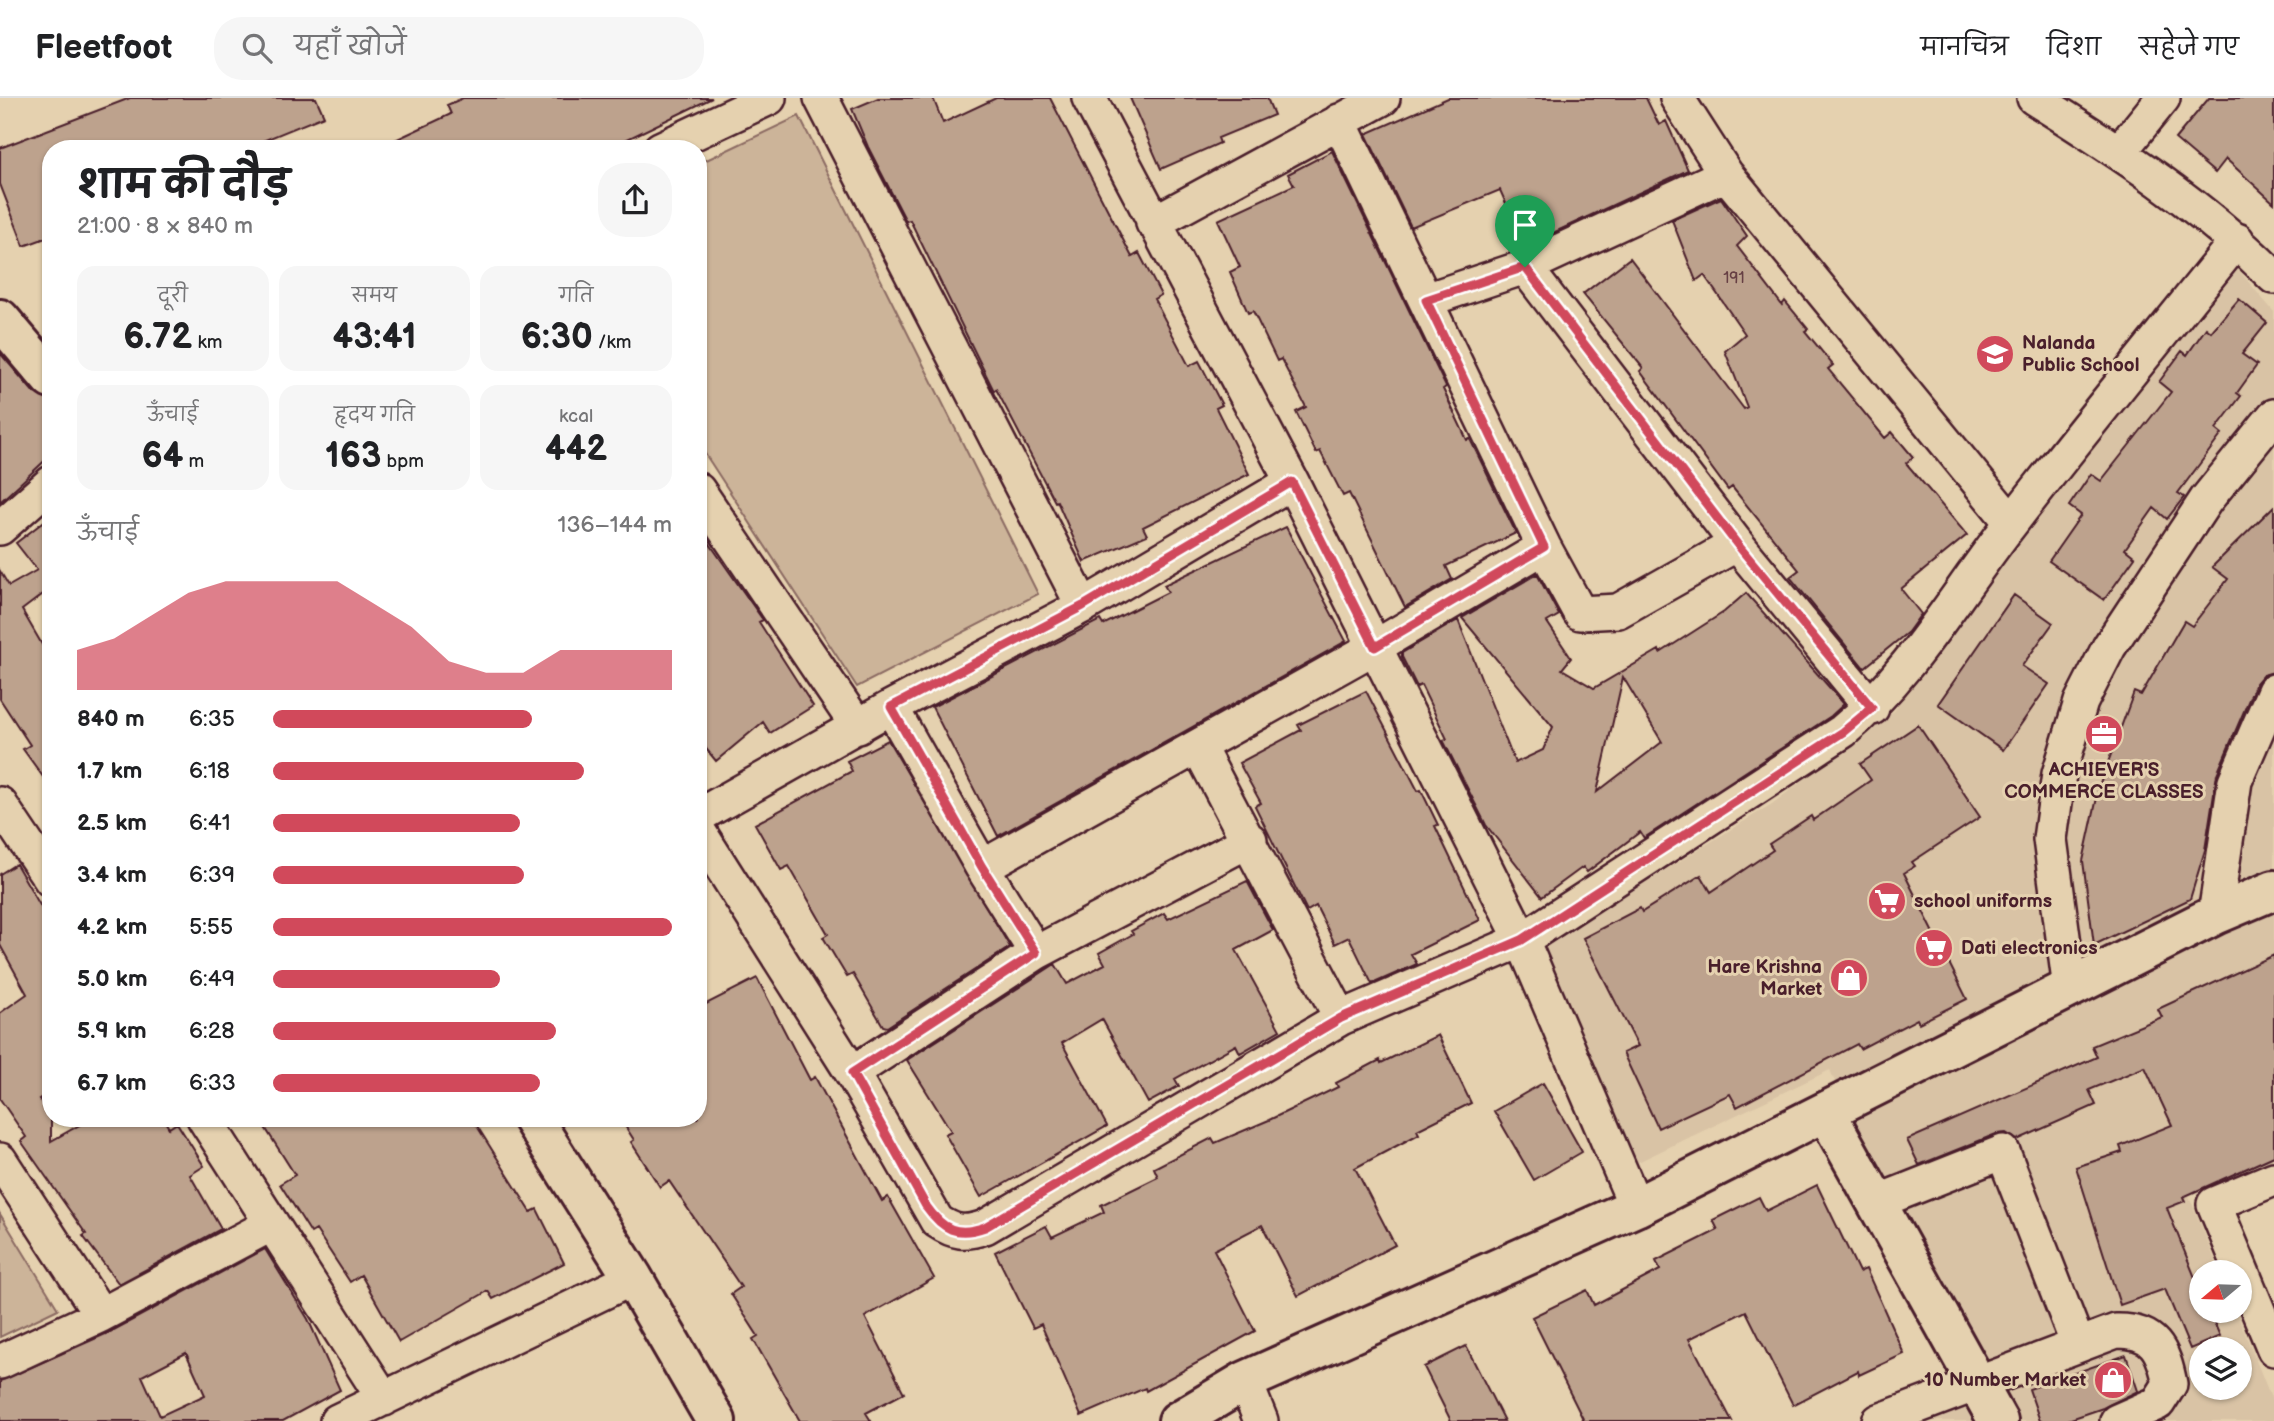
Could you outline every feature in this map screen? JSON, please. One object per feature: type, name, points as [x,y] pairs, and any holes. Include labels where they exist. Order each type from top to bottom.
[{"type":"street","points":[[679,140],[769,98]]},
{"type":"street","points":[[821,98],[1083,606]]},
{"type":"street","points":[[1088,98],[1292,482],[1522,940],[1636,1207]]},
{"type":"street","points":[[1153,223],[1384,98]]},
{"type":"street","points":[[1677,98],[1726,174],[2011,522]]},
{"type":"street","points":[[2034,98],[2120,151],[2237,240],[2274,277]]},
{"type":"street","points":[[2120,151],[2163,98]]},
{"type":"street","points":[[1339,121],[1544,547],[1580,613],[1618,611],[1737,544]]},
{"type":"street","points":[[1426,300],[1525,267],[1726,174]]},
{"type":"street","points":[[707,844],[852,1073],[937,1221],[953,1232],[969,1233],[985,1227],[1341,1018],[1522,940],[1843,732],[1872,708],[1901,673],[2011,522],[2237,240]]},
{"type":"street","points":[[1525,267],[1737,544],[1872,708]]},
{"type":"street","points":[[0,319],[42,368]]},
{"type":"street","points":[[2070,989],[2050,839],[2059,774],[2081,702],[2109,647],[2206,500],[2274,416]]},
{"type":"street","points":[[707,811],[891,707],[1083,606],[1292,482]]},
{"type":"street","points":[[0,528],[42,491]]},
{"type":"street","points":[[707,502],[858,727]]},
{"type":"street","points":[[982,867],[1375,647],[1544,547]]},
{"type":"street","points":[[2215,915],[2235,781],[2274,691]]},
{"type":"street","points":[[891,707],[982,867],[1036,953]]},
{"type":"street","points":[[1198,746],[1250,840],[1341,1018]]},
{"type":"street","points":[[6,825],[42,869]]},
{"type":"street","points":[[852,1073],[1036,953],[1250,840]]},
{"type":"street","points":[[1178,1421],[1245,1381],[1636,1207],[1827,1114],[2215,915],[2274,890]]},
{"type":"street","points":[[1827,1114],[1979,1382],[1998,1421]]},
{"type":"street","points":[[210,1127],[384,1399]]},
{"type":"street","points":[[537,1127],[632,1278],[716,1421]]},
{"type":"street","points":[[1877,1202],[2003,1152],[2078,1345]]},
{"type":"street","points":[[0,1160],[102,1315]]},
{"type":"street","points":[[2274,1179],[2214,1204],[2274,1349]]},
{"type":"street","points":[[0,1362],[102,1315],[272,1224]]},
{"type":"street","points":[[337,1421],[632,1278]]},
{"type":"street","points":[[1879,1421],[2116,1331],[2136,1331],[2147,1335],[2158,1349],[2170,1384],[2158,1403],[2118,1421]]},
{"type":"street","points":[[1245,1381],[1261,1421]]},
{"type":"shaded area","points":[[799,116],[1038,594],[857,687],[707,457],[707,160]]},
{"type":"shaded area","points":[[2228,258],[2274,312],[2274,1159],[2189,1196],[2215,1260],[2189,1260],[2189,1323],[2241,1323],[2247,1337],[2189,1337],[2189,1400],[2252,1400],[2252,1351],[2274,1405],[2274,1421],[1921,1421],[1972,1399],[1830,1070],[1638,1162],[1535,951],[1772,804],[1894,711],[2060,464]]},
{"type":"shaded area","points":[[0,1214],[58,1309],[0,1337]]},
{"type":"building","points":[[130,98],[316,98],[324,116],[265,140],[42,140],[42,239],[24,246],[0,184],[0,148]]},
{"type":"building","points":[[463,98],[712,98],[626,140],[395,140],[451,114],[447,105]]},
{"type":"building","points":[[878,98],[933,98],[943,123],[996,98],[1050,98],[1132,257],[1139,253],[1161,295],[1154,299],[1189,366],[1199,361],[1222,405],[1216,408],[1249,474],[1143,527],[1147,535],[1084,562],[1057,501],[1055,502],[996,389],[994,391],[910,220],[906,221],[868,147],[852,109]]},
{"type":"building","points":[[1130,98],[1267,98],[1274,115],[1218,138],[1220,143],[1161,169]]},
{"type":"building","points":[[1448,98],[1646,98],[1659,125],[1666,121],[1688,170],[1525,246],[1500,190],[1411,227],[1366,134]]},
{"type":"building","points":[[2209,98],[2274,98],[2274,203],[2226,159],[2215,173],[2175,139]]},
{"type":"building","points":[[1332,151],[1446,387],[1443,389],[1467,440],[1470,439],[1516,533],[1446,566],[1452,579],[1405,607],[1349,493],[1343,496],[1320,451],[1316,453],[1296,412],[1306,407],[1281,359],[1277,361],[1253,311],[1248,313],[1230,272],[1240,267],[1218,220],[1294,185],[1288,174]]},
{"type":"building","points":[[1721,198],[1747,236],[1737,246],[1782,305],[1785,301],[1808,329],[1805,331],[1833,365],[1828,369],[1885,438],[1892,432],[1913,457],[1906,463],[1967,535],[1901,589],[1921,614],[1908,632],[1864,668],[1790,577],[1799,570],[1732,487],[1728,490],[1640,371],[1643,368],[1583,294],[1630,258],[1744,409],[1747,407],[1725,351],[1745,334],[1704,275],[1696,281],[1672,220]]},
{"type":"building","points":[[2239,299],[2267,323],[2242,354],[2257,365],[2237,393],[2241,396],[2216,429],[2222,434],[2178,493],[2184,497],[2167,519],[2154,508],[2125,549],[2135,557],[2104,600],[2049,561],[2081,515],[2069,506],[2091,474],[2101,481],[2171,392],[2159,382],[2182,351],[2187,355],[2206,328],[2211,332]]},
{"type":"building","points":[[0,353],[34,393],[42,396],[42,463],[0,502]]},
{"type":"building","points":[[2274,506],[2274,672],[2263,675],[2256,683],[2217,774],[2205,850],[2190,899],[2094,945],[2083,861],[2100,784],[2134,692],[2141,695],[2184,621],[2192,626],[2228,579],[2212,567]]},
{"type":"building","points":[[42,523],[42,595],[22,610],[42,644],[42,775],[23,749],[30,745],[0,699],[0,571],[9,586],[37,570],[16,543]]},
{"type":"building","points":[[1286,527],[1346,641],[998,836],[932,707],[1100,620],[1103,625],[1168,592],[1164,585]]},
{"type":"building","points":[[707,540],[763,620],[759,622],[813,706],[770,733],[763,722],[716,761],[707,750]]},
{"type":"building","points":[[1537,574],[1559,615],[1547,622],[1571,658],[1562,669],[1594,688],[1659,650],[1660,653],[1724,612],[1746,593],[1844,704],[1831,716],[1644,838],[1640,832],[1587,872],[1583,867],[1542,897],[1486,825],[1443,740],[1447,739],[1421,685],[1417,687],[1402,657],[1402,653],[1458,620],[1515,763],[1543,750],[1553,727],[1462,618]],"holes":[[[1623,677],[1662,742],[1597,792]]]},
{"type":"building","points":[[2014,595],[2053,623],[2022,666],[2049,684],[2003,750],[1938,704]]},
{"type":"building","points":[[1366,691],[1418,791],[1421,790],[1438,825],[1435,826],[1480,920],[1411,954],[1417,964],[1372,984],[1349,937],[1335,944],[1316,906],[1307,911],[1255,806],[1261,803],[1239,763],[1301,730],[1298,725]]},
{"type":"building","points":[[1918,725],[1980,817],[1912,862],[1915,866],[1904,873],[1967,999],[1919,1023],[1917,1019],[1860,1049],[1857,1044],[1737,1107],[1730,1094],[1658,1128],[1623,1053],[1638,1046],[1583,938],[1640,908],[1642,912],[1701,875],[1711,892],[1773,850],[1769,844],[1811,816],[1813,820],[1871,780],[1860,764]]},
{"type":"building","points":[[888,740],[1010,947],[887,1027],[883,1026],[853,974],[847,977],[823,937],[828,934],[789,866],[781,870],[755,824],[852,771],[847,761]]},
{"type":"building","points":[[16,864],[42,909],[42,1097],[39,1099],[42,1103],[42,1127],[51,1127],[51,1141],[76,1127],[180,1127],[204,1166],[190,1175],[221,1229],[119,1284],[83,1236],[86,1234],[21,1141],[26,1137],[0,1099],[0,1013],[27,994],[0,945],[0,874]]},
{"type":"building","points":[[1247,881],[1273,930],[1236,950],[1280,1030],[1240,1053],[1236,1045],[1175,1079],[1179,1086],[1148,1103],[1102,1019],[1062,1043],[1107,1126],[981,1197],[945,1134],[951,1131],[907,1060],[1055,964],[1067,984],[1105,964],[1099,953],[1133,934],[1131,931],[1164,913],[1168,919]]},
{"type":"building","points":[[2274,955],[2274,1156],[2183,1197],[2185,1201],[2167,1208],[2189,1263],[2189,1323],[2214,1323],[2220,1336],[2189,1337],[2189,1347],[2165,1289],[2120,1305],[2076,1167],[2122,1152],[2120,1146],[2172,1125],[2145,1067],[2089,1090],[2096,1105],[2017,1140],[2006,1133],[1996,1134],[1919,1165],[1907,1140],[2097,1057],[2092,1046],[2162,1017],[2158,1009]]},
{"type":"building","points":[[757,978],[810,1080],[815,1077],[882,1201],[888,1197],[934,1278],[865,1317],[904,1393],[866,1413],[871,1421],[800,1421],[753,1339],[758,1336],[731,1294],[741,1287],[669,1181],[660,1187],[631,1142],[634,1140],[626,1127],[707,1127],[707,1003]]},
{"type":"building","points":[[1438,1035],[1471,1103],[1417,1130],[1419,1134],[1355,1168],[1395,1245],[1298,1296],[1262,1225],[1214,1250],[1255,1331],[1146,1391],[1145,1388],[1081,1416],[1041,1324],[1033,1328],[995,1252],[1046,1226],[1052,1237],[1104,1212],[1101,1205],[1158,1177],[1154,1168],[1212,1138],[1215,1143],[1269,1120],[1338,1087],[1336,1083],[1380,1060],[1381,1063]]},
{"type":"building","points":[[1543,1083],[1582,1152],[1534,1180],[1494,1111]]},
{"type":"building","points":[[265,1127],[478,1127],[531,1212],[537,1209],[564,1263],[493,1299],[488,1291],[399,1342],[361,1275],[350,1282],[316,1230],[311,1233],[280,1184],[295,1175]]},
{"type":"building","points":[[1817,1185],[1859,1272],[1866,1269],[1904,1354],[1859,1375],[1858,1371],[1793,1405],[1746,1311],[1689,1339],[1732,1421],[1584,1421],[1532,1317],[1587,1290],[1594,1305],[1660,1270],[1656,1261],[1718,1230],[1713,1220],[1759,1197],[1766,1211]]},
{"type":"building","points":[[265,1249],[308,1319],[340,1390],[283,1421],[0,1421],[0,1381],[110,1332]],"holes":[[[186,1353],[205,1395],[160,1416],[142,1376]]]},
{"type":"building","points":[[1466,1346],[1504,1421],[1451,1421],[1424,1367]]},
{"type":"building","points":[[2126,1355],[2138,1391],[2103,1408],[2065,1421],[2040,1421],[2029,1389]]},
{"type":"place","name":"Nalanda Public School","points":[[1995,354]]},
{"type":"place","name":"ACHIEVER'S COMMERCE CLASSES","points":[[2104,734]]},
{"type":"place","name":"school uniforms","points":[[1887,901]]},
{"type":"place","name":"Dati electronics","points":[[1934,948]]},
{"type":"place","name":"Hare Krishna Market","points":[[1849,978]]},
{"type":"place","name":"10 Number Market","points":[[2113,1380]]},
{"type":"route","points":[[1525,267],[1737,544],[1872,708],[1843,732],[1522,940],[1341,1018],[985,1227],[969,1233],[953,1232],[937,1221],[926,1206],[852,1073],[1036,953],[982,867],[891,707],[1083,606],[1292,482],[1375,647],[1544,547],[1426,300],[1525,267]]}]
